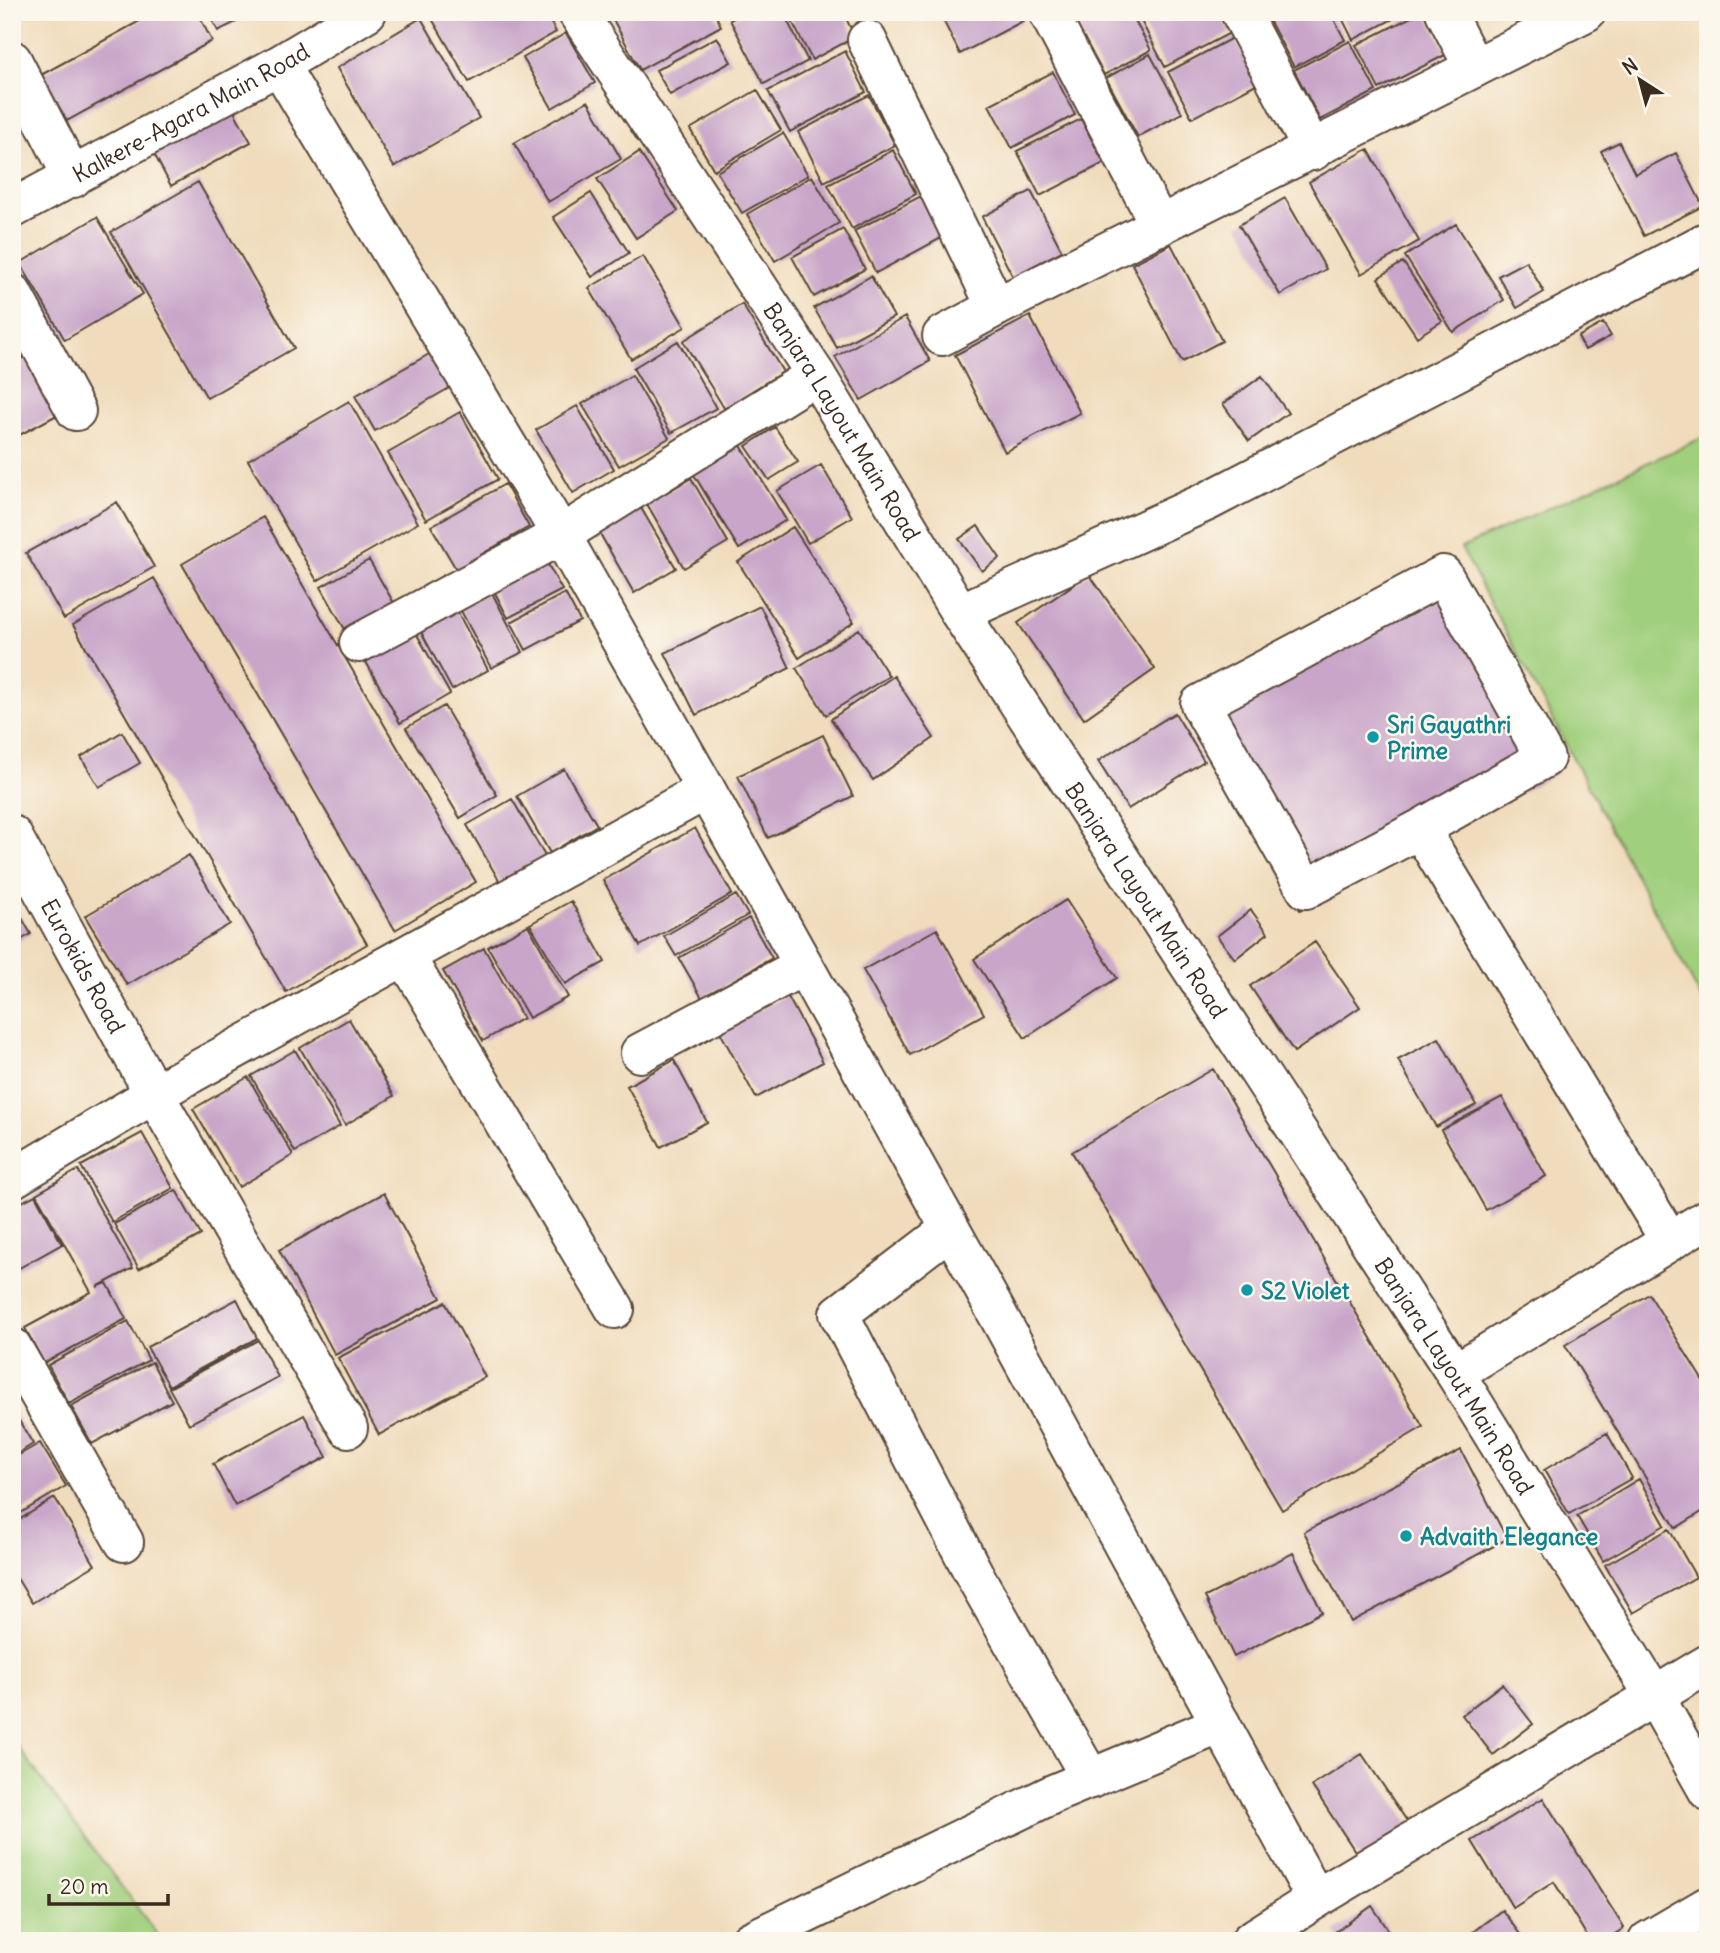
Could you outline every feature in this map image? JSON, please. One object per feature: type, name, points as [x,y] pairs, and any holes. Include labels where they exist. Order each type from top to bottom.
[{"type":"street","name":"Kalkere-Agara Main Road","points":[[12,209],[279,65],[367,12]]},
{"type":"street","name":"Banjara Layout Main Road","points":[[577,12],[816,375],[960,613],[1455,1373],[1655,1697],[1708,1791]]},
{"type":"street","points":[[1048,12],[1160,226]]},
{"type":"street","points":[[1241,12],[1312,151]]},
{"type":"street","points":[[1445,12],[1474,68]]},
{"type":"street","points":[[942,336],[1586,12]]},
{"type":"street","points":[[867,40],[996,307]]},
{"type":"street","points":[[12,60],[73,178]]},
{"type":"street","points":[[279,65],[561,535],[706,790],[1317,1899]]},
{"type":"street","points":[[960,613],[1208,501],[1708,241]]},
{"type":"street","points":[[12,293],[76,411]]},
{"type":"street","points":[[359,643],[561,535],[816,375]]},
{"type":"street","points":[[1443,575],[1545,758],[1420,829],[1306,889],[1200,704],[1443,575]]},
{"type":"street","points":[[12,1179],[154,1094],[706,790]]},
{"type":"street","points":[[1420,829],[1670,1241]]},
{"type":"street","name":"Eurokids Road","points":[[12,835],[154,1094],[348,1428]]},
{"type":"street","points":[[405,956],[615,1309]]},
{"type":"street","points":[[640,1053],[803,967]]},
{"type":"street","points":[[1455,1373],[1708,1218]]},
{"type":"street","points":[[950,1229],[839,1314],[975,1576],[1091,1779]]},
{"type":"street","points":[[12,1347],[124,1542]]},
{"type":"street","points":[[1250,1941],[1708,1664]]},
{"type":"street","points":[[750,1941],[1053,1794],[1221,1724]]},
{"type":"street","points":[[1648,1941],[1708,1906]]},
{"type":"green space","points":[[1708,435],[1708,1011],[1461,548]]},
{"type":"green space","points":[[12,1739],[162,1941],[12,1941]]},
{"type":"building","points":[[156,12],[197,12],[212,41],[67,121],[41,75]]},
{"type":"building","points":[[208,12],[256,12],[218,31]]},
{"type":"building","points":[[428,12],[545,12],[556,32],[469,82]]},
{"type":"building","points":[[609,12],[714,12],[721,26],[640,70]]},
{"type":"building","points":[[746,12],[783,12],[808,61],[764,84],[730,20]]},
{"type":"building","points":[[787,12],[843,12],[855,37],[812,60]]},
{"type":"building","points":[[939,12],[1018,12],[1023,21],[960,54]]},
{"type":"building","points":[[1094,12],[1130,12],[1151,50],[1104,75],[1075,22]]},
{"type":"building","points":[[1154,12],[1219,12],[1230,33],[1165,67],[1140,19]]},
{"type":"building","points":[[1285,12],[1330,12],[1345,40],[1294,67],[1269,20]]},
{"type":"building","points":[[1339,12],[1406,12],[1353,40]]},
{"type":"building","points":[[1421,12],[1426,12],[1447,54],[1379,89],[1356,45]]},
{"type":"building","points":[[421,18],[479,118],[394,167],[337,68]]},
{"type":"building","points":[[566,33],[595,83],[552,108],[523,58]]},
{"type":"building","points":[[717,37],[731,62],[670,95],[656,70]]},
{"type":"building","points":[[1234,37],[1258,83],[1192,118],[1168,72]]},
{"type":"building","points":[[1350,41],[1376,91],[1320,120],[1294,70]]},
{"type":"building","points":[[845,51],[866,92],[790,132],[768,91]]},
{"type":"building","points":[[1150,54],[1182,113],[1138,137],[1106,78]]},
{"type":"building","points":[[1053,72],[1075,115],[1012,148],[989,105]]},
{"type":"building","points":[[757,90],[781,130],[714,170],[690,129]]},
{"type":"building","points":[[869,95],[895,145],[824,182],[798,132]]},
{"type":"building","points":[[588,101],[621,159],[548,202],[514,143]]},
{"type":"building","points":[[231,106],[251,142],[171,186],[152,150]]},
{"type":"building","points":[[1081,119],[1104,163],[1040,196],[1017,151]]},
{"type":"building","points":[[783,133],[808,175],[742,213],[717,172]]},
{"type":"building","points":[[1619,142],[1635,174],[1676,153],[1703,206],[1644,236],[1601,151]]},
{"type":"building","points":[[1368,149],[1419,241],[1361,274],[1309,182]]},
{"type":"building","points":[[893,150],[916,194],[852,229],[828,185]]},
{"type":"building","points":[[639,152],[678,211],[636,238],[597,179]]},
{"type":"building","points":[[812,176],[839,223],[775,261],[747,214]]},
{"type":"building","points":[[198,182],[294,348],[207,398],[111,232]]},
{"type":"building","points":[[1031,191],[1062,251],[1013,277],[982,217]]},
{"type":"building","points":[[591,193],[629,253],[592,277],[553,217]]},
{"type":"building","points":[[923,195],[945,236],[876,273],[854,231]]},
{"type":"building","points":[[1285,198],[1326,269],[1280,295],[1239,225]]},
{"type":"building","points":[[97,217],[143,294],[65,340],[20,263]]},
{"type":"building","points":[[1456,224],[1504,300],[1453,332],[1405,256]]},
{"type":"building","points":[[843,229],[865,269],[814,297],[792,257]]},
{"type":"building","points":[[1171,244],[1222,341],[1182,362],[1132,264]]},
{"type":"building","points":[[643,256],[685,327],[631,359],[589,288]]},
{"type":"building","points":[[1526,261],[1544,292],[1517,308],[1498,276]]},
{"type":"building","points":[[1403,262],[1442,321],[1417,337],[1378,278]]},
{"type":"building","points":[[871,276],[894,317],[837,348],[814,308]]},
{"type":"building","points":[[742,304],[783,372],[724,408],[683,341]]},
{"type":"building","points":[[1030,316],[1080,413],[1005,452],[955,355]]},
{"type":"building","points":[[905,317],[930,361],[861,400],[835,357]]},
{"type":"building","points":[[1603,323],[1611,336],[1585,350],[1578,337]]},
{"type":"building","points":[[12,332],[21,350],[12,355]]},
{"type":"building","points":[[678,341],[716,408],[671,433],[633,368]]},
{"type":"building","points":[[431,353],[451,387],[375,431],[355,396]]},
{"type":"building","points":[[26,356],[57,415],[12,439],[12,364]]},
{"type":"building","points":[[632,375],[669,438],[619,466],[582,404]]},
{"type":"building","points":[[1262,376],[1288,413],[1249,441],[1223,404]]},
{"type":"building","points":[[349,401],[418,523],[317,581],[248,460]]},
{"type":"building","points":[[577,406],[614,469],[573,493],[536,430]]},
{"type":"building","points":[[460,412],[498,479],[426,520],[388,453]]},
{"type":"building","points":[[775,427],[798,462],[769,480],[746,446]]},
{"type":"building","points":[[740,444],[786,520],[739,549],[693,473]]},
{"type":"building","points":[[821,465],[852,517],[808,543],[777,491]]},
{"type":"building","points":[[691,478],[728,542],[684,568],[647,504]]},
{"type":"building","points":[[505,484],[529,527],[456,569],[431,526]]},
{"type":"building","points":[[117,502],[154,567],[64,619],[26,553]]},
{"type":"building","points":[[641,508],[676,568],[634,593],[599,532]]},
{"type":"building","points":[[263,517],[476,882],[395,930],[182,564]]},
{"type":"building","points":[[978,526],[1000,558],[982,571],[959,539]]},
{"type":"building","points":[[793,527],[854,622],[799,658],[738,562]]},
{"type":"building","points":[[545,559],[562,590],[508,618],[492,587]]},
{"type":"building","points":[[369,560],[395,605],[347,633],[321,587]]},
{"type":"building","name":"Sri Gayathri Prime","points":[[1445,563],[1557,773],[1300,910],[1189,702]]},
{"type":"building","points":[[1089,574],[1155,669],[1084,719],[1018,623]]},
{"type":"building","points":[[154,578],[367,944],[286,992],[73,625]]},
{"type":"building","points":[[491,591],[523,652],[491,668],[459,607]]},
{"type":"building","points":[[565,593],[580,621],[526,650],[511,622]]},
{"type":"building","points":[[760,606],[790,668],[696,715],[665,653]]},
{"type":"building","points":[[456,609],[488,670],[452,690],[419,628]]},
{"type":"building","points":[[859,629],[889,676],[826,715],[796,668]]},
{"type":"building","points":[[415,631],[450,694],[400,723],[365,660]]},
{"type":"building","points":[[894,676],[934,738],[873,780],[831,719]]},
{"type":"building","points":[[444,706],[497,795],[460,818],[406,728]]},
{"type":"building","points":[[1175,713],[1204,761],[1128,809],[1098,761]]},
{"type":"building","points":[[122,732],[140,763],[99,787],[81,757]]},
{"type":"building","points":[[823,735],[853,796],[768,838],[738,776]]},
{"type":"building","points":[[564,769],[597,825],[550,853],[517,796]]},
{"type":"building","points":[[512,799],[545,856],[500,882],[467,825]]},
{"type":"building","points":[[695,828],[732,894],[640,946],[603,880]]},
{"type":"building","points":[[189,855],[230,924],[127,985],[85,916]]},
{"type":"building","points":[[736,895],[748,915],[676,956],[664,936]]},
{"type":"building","points":[[1066,900],[1117,978],[1025,1038],[974,959]]},
{"type":"building","points":[[12,901],[31,934],[12,945]]},
{"type":"building","points":[[571,901],[605,962],[565,984],[530,924]]},
{"type":"building","points":[[1251,910],[1268,933],[1235,959],[1217,936]]},
{"type":"building","points":[[749,918],[772,958],[702,998],[679,958]]},
{"type":"building","points":[[528,925],[568,997],[529,1018],[488,947]]},
{"type":"building","points":[[937,929],[984,1014],[910,1055],[863,970]]},
{"type":"building","points":[[1315,942],[1360,1007],[1294,1052],[1250,986]]},
{"type":"building","points":[[484,948],[523,1018],[483,1041],[443,971]]},
{"type":"building","points":[[787,995],[823,1062],[756,1098],[720,1032]]},
{"type":"building","points":[[349,1019],[394,1096],[345,1125],[300,1048]]},
{"type":"building","points":[[1439,1038],[1476,1105],[1436,1127],[1398,1060]]},
{"type":"building","points":[[295,1050],[340,1126],[295,1152],[251,1076]]},
{"type":"building","points":[[674,1060],[707,1122],[661,1147],[627,1086]]},
{"type":"building","name":"S2 Violet","points":[[1213,1069],[1423,1427],[1282,1510],[1072,1152]]},
{"type":"building","points":[[248,1077],[293,1155],[239,1187],[193,1109]]},
{"type":"building","points":[[1502,1097],[1546,1176],[1486,1210],[1441,1130]]},
{"type":"building","points":[[142,1133],[173,1188],[112,1222],[81,1166]]},
{"type":"building","points":[[78,1170],[133,1268],[97,1287],[107,1283],[126,1319],[44,1363],[25,1328],[91,1292],[36,1194]]},
{"type":"building","points":[[176,1190],[201,1235],[139,1269],[114,1224]]},
{"type":"building","points":[[384,1193],[441,1298],[335,1355],[279,1250]]},
{"type":"building","points":[[35,1195],[62,1244],[12,1272],[12,1207]]},
{"type":"building","points":[[1649,1294],[1708,1389],[1708,1508],[1676,1528],[1565,1345]]},
{"type":"building","points":[[237,1299],[257,1338],[169,1386],[147,1347]]},
{"type":"building","points":[[445,1302],[485,1377],[379,1435],[338,1358]]},
{"type":"building","points":[[128,1321],[149,1360],[69,1404],[48,1365]]},
{"type":"building","points":[[258,1340],[278,1377],[189,1424],[169,1388]]},
{"type":"building","points":[[152,1362],[172,1401],[92,1444],[71,1406]]},
{"type":"building","points":[[12,1409],[33,1444],[12,1457]]},
{"type":"building","points":[[304,1415],[327,1457],[235,1506],[213,1464]]},
{"type":"building","points":[[1607,1433],[1632,1478],[1569,1514],[1544,1470]]},
{"type":"building","points":[[40,1443],[66,1486],[12,1518],[12,1459]]},
{"type":"building","name":"Advaith Elegance","points":[[1461,1450],[1507,1539],[1351,1622],[1304,1532]]},
{"type":"building","points":[[1639,1479],[1665,1525],[1603,1561],[1577,1516]]},
{"type":"building","points":[[55,1498],[95,1565],[32,1603],[12,1570],[12,1524]]},
{"type":"building","points":[[1669,1529],[1696,1577],[1633,1613],[1605,1565]]},
{"type":"building","points":[[1293,1553],[1322,1612],[1234,1657],[1205,1597]]},
{"type":"building","points":[[1502,1684],[1533,1724],[1493,1755],[1462,1715]]},
{"type":"building","points":[[1362,1754],[1411,1827],[1361,1860],[1312,1786]]},
{"type":"building","points":[[1543,1798],[1624,1928],[1604,1941],[1590,1941],[1554,1882],[1513,1908],[1472,1841]]},
{"type":"building","points":[[1372,1906],[1396,1941],[1341,1941],[1335,1932]]},
{"type":"building","points":[[1502,1910],[1525,1941],[1469,1941],[1466,1937]]},
{"type":"place","name":"Sri Gayathri Prime","points":[[1373,737]]},
{"type":"place","name":"S2 Violet","points":[[1247,1290]]},
{"type":"place","name":"Advaith Elegance","points":[[1406,1536]]}]
